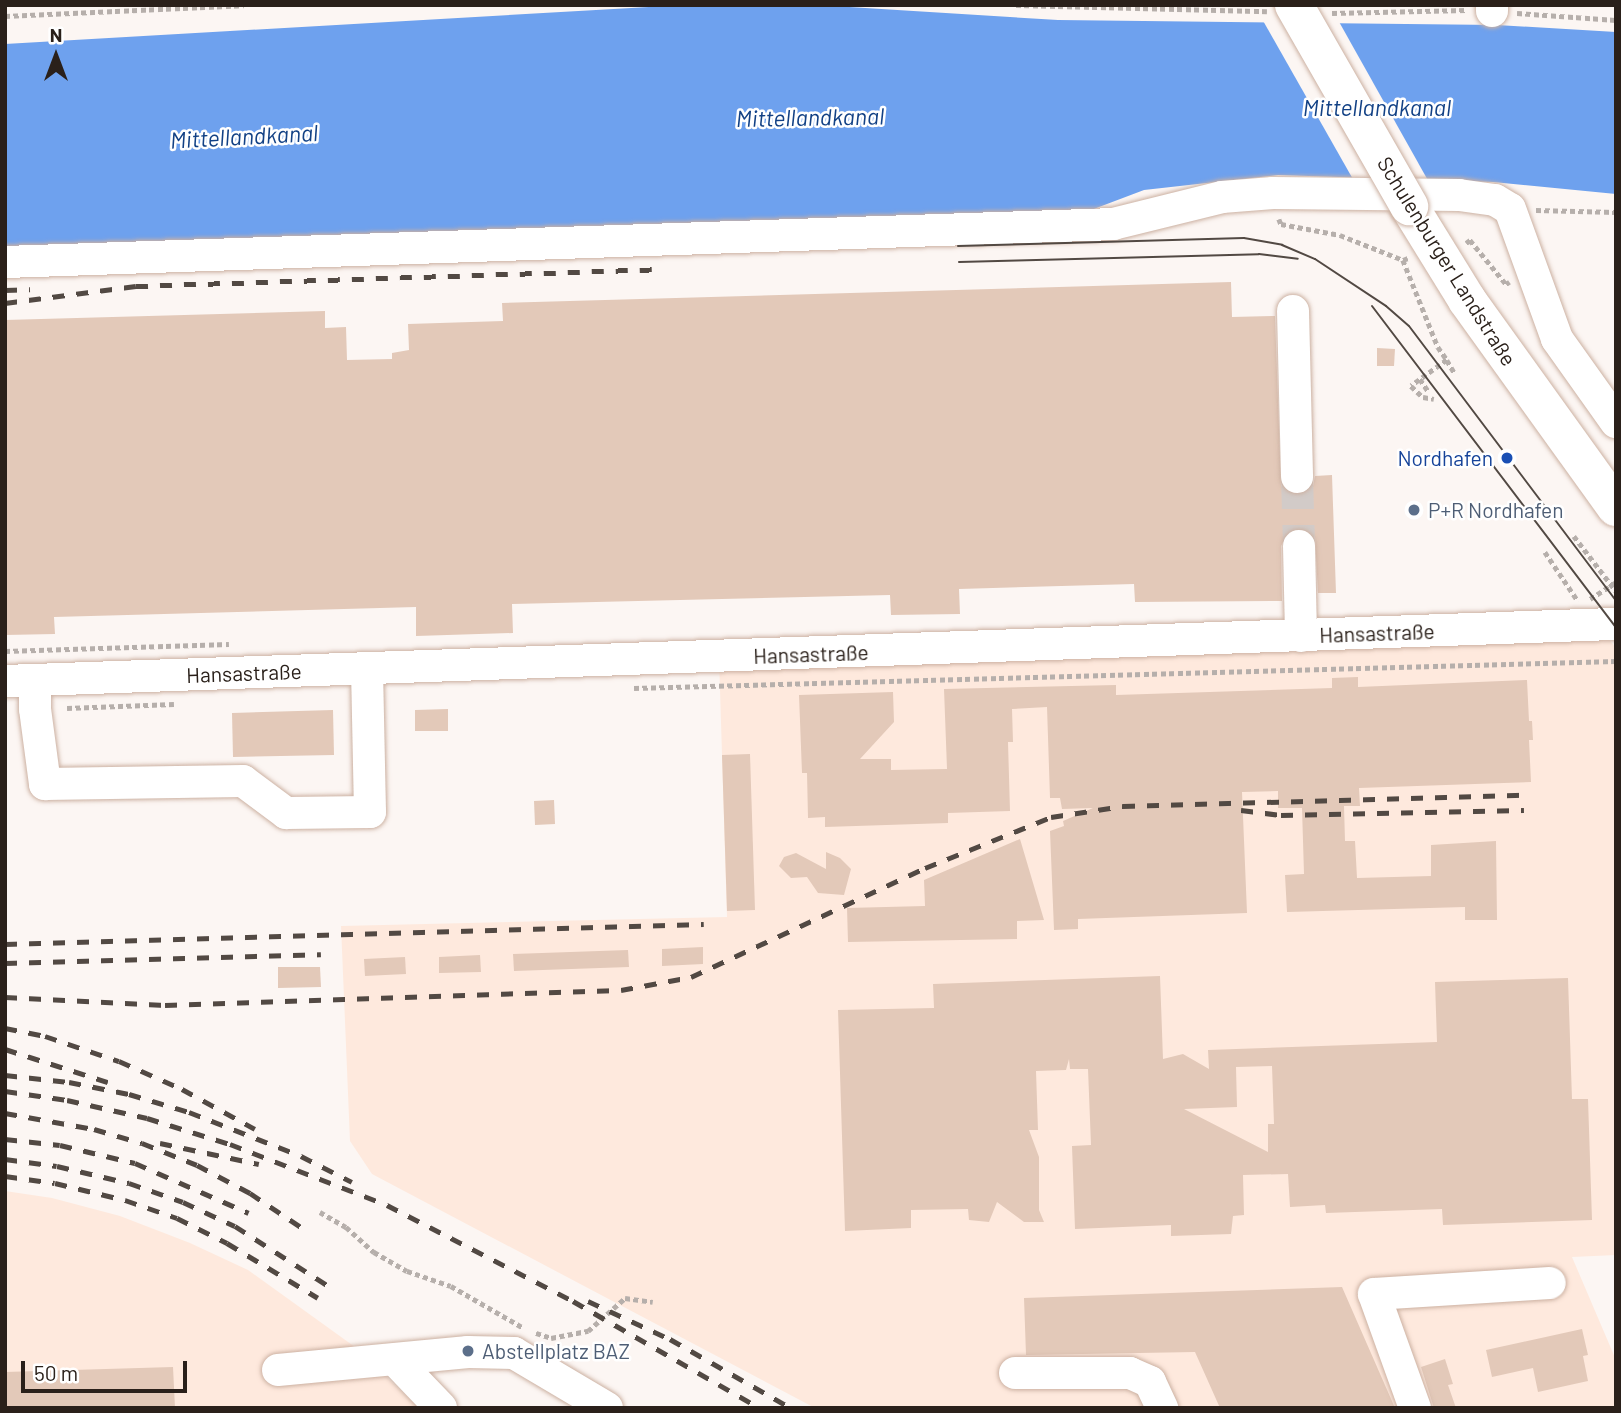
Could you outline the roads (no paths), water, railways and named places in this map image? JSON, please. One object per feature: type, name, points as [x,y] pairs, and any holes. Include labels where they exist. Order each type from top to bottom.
[{"type":"main road","name":"Schulenburger Landstraße","points":[[1294,5],[1409,206],[1467,300],[1616,507]]},
{"type":"street","points":[[5,262],[1113,224],[1222,197],[1273,193],[1459,194],[1494,200],[1510,209],[1557,339],[1616,422]]},
{"type":"street","points":[[1293,312],[1297,477]]},
{"type":"street","points":[[1299,546],[1301,636]]},
{"type":"street","name":"Hansastraße","points":[[25,690],[367,669],[1616,624]]},
{"type":"street","points":[[25,690],[45,784],[243,781],[286,813],[370,812],[367,669]]},
{"type":"street","points":[[1415,1408],[1374,1294],[1550,1283]]},
{"type":"street","points":[[278,1370],[396,1361],[468,1352],[514,1353],[607,1408]]},
{"type":"street","points":[[396,1361],[441,1408]]},
{"type":"street","points":[[1015,1374],[1130,1374],[1150,1382],[1162,1408]]},
{"type":"water","name":"Mittellandkanal","points":[[684,5],[817,5],[1058,20],[1497,25],[1616,32],[1616,194],[1493,182],[1278,175],[1144,190],[1070,218],[5,252],[5,44]]},
{"type":"tunnel","points":[[1297,477],[1299,546]]},
{"type":"tram line","points":[[958,246],[1244,238],[1282,245],[1315,259],[1386,306],[1409,326],[1616,601]]},
{"type":"tram line","points":[[959,262],[1259,254],[1298,259]]},
{"type":"tram line","points":[[1372,306],[1616,628]]},
{"type":"railway","points":[[5,303],[136,286],[664,269]]},
{"type":"railway","points":[[5,290],[30,289]]},
{"type":"railway","points":[[5,997],[165,1005],[621,990],[691,977],[925,868],[1051,817],[1123,806],[1524,795]]},
{"type":"railway","points":[[1241,810],[1281,815],[1524,810]]},
{"type":"railway","points":[[5,944],[704,924]]},
{"type":"railway","points":[[5,963],[321,954]]},
{"type":"railway","points":[[5,1028],[45,1036],[119,1061],[182,1089],[255,1129]]},
{"type":"railway","points":[[5,1049],[108,1082]]},
{"type":"railway","points":[[5,1075],[69,1082],[129,1094],[189,1112],[301,1156],[352,1182]]},
{"type":"railway","points":[[5,1091],[67,1100],[147,1118],[230,1144],[387,1205],[573,1301],[760,1408]]},
{"type":"railway","points":[[5,1113],[94,1129],[142,1143],[197,1165],[250,1193],[304,1229]]},
{"type":"railway","points":[[5,1139],[60,1145],[135,1163],[249,1213]]},
{"type":"railway","points":[[160,1143],[259,1164]]},
{"type":"railway","points":[[5,1159],[57,1166],[129,1183],[183,1202],[235,1226],[327,1285]]},
{"type":"railway","points":[[5,1176],[55,1183],[125,1200],[177,1218],[227,1243],[318,1298]]},
{"type":"railway","points":[[588,1301],[670,1339],[791,1408]]},
{"type":"place","name":"Nordhafen","points":[[1507,458]]},
{"type":"place","name":"P+R Nordhafen","points":[[1414,510]]},
{"type":"place","name":"Abstellplatz BAZ","points":[[468,1351]]}]
